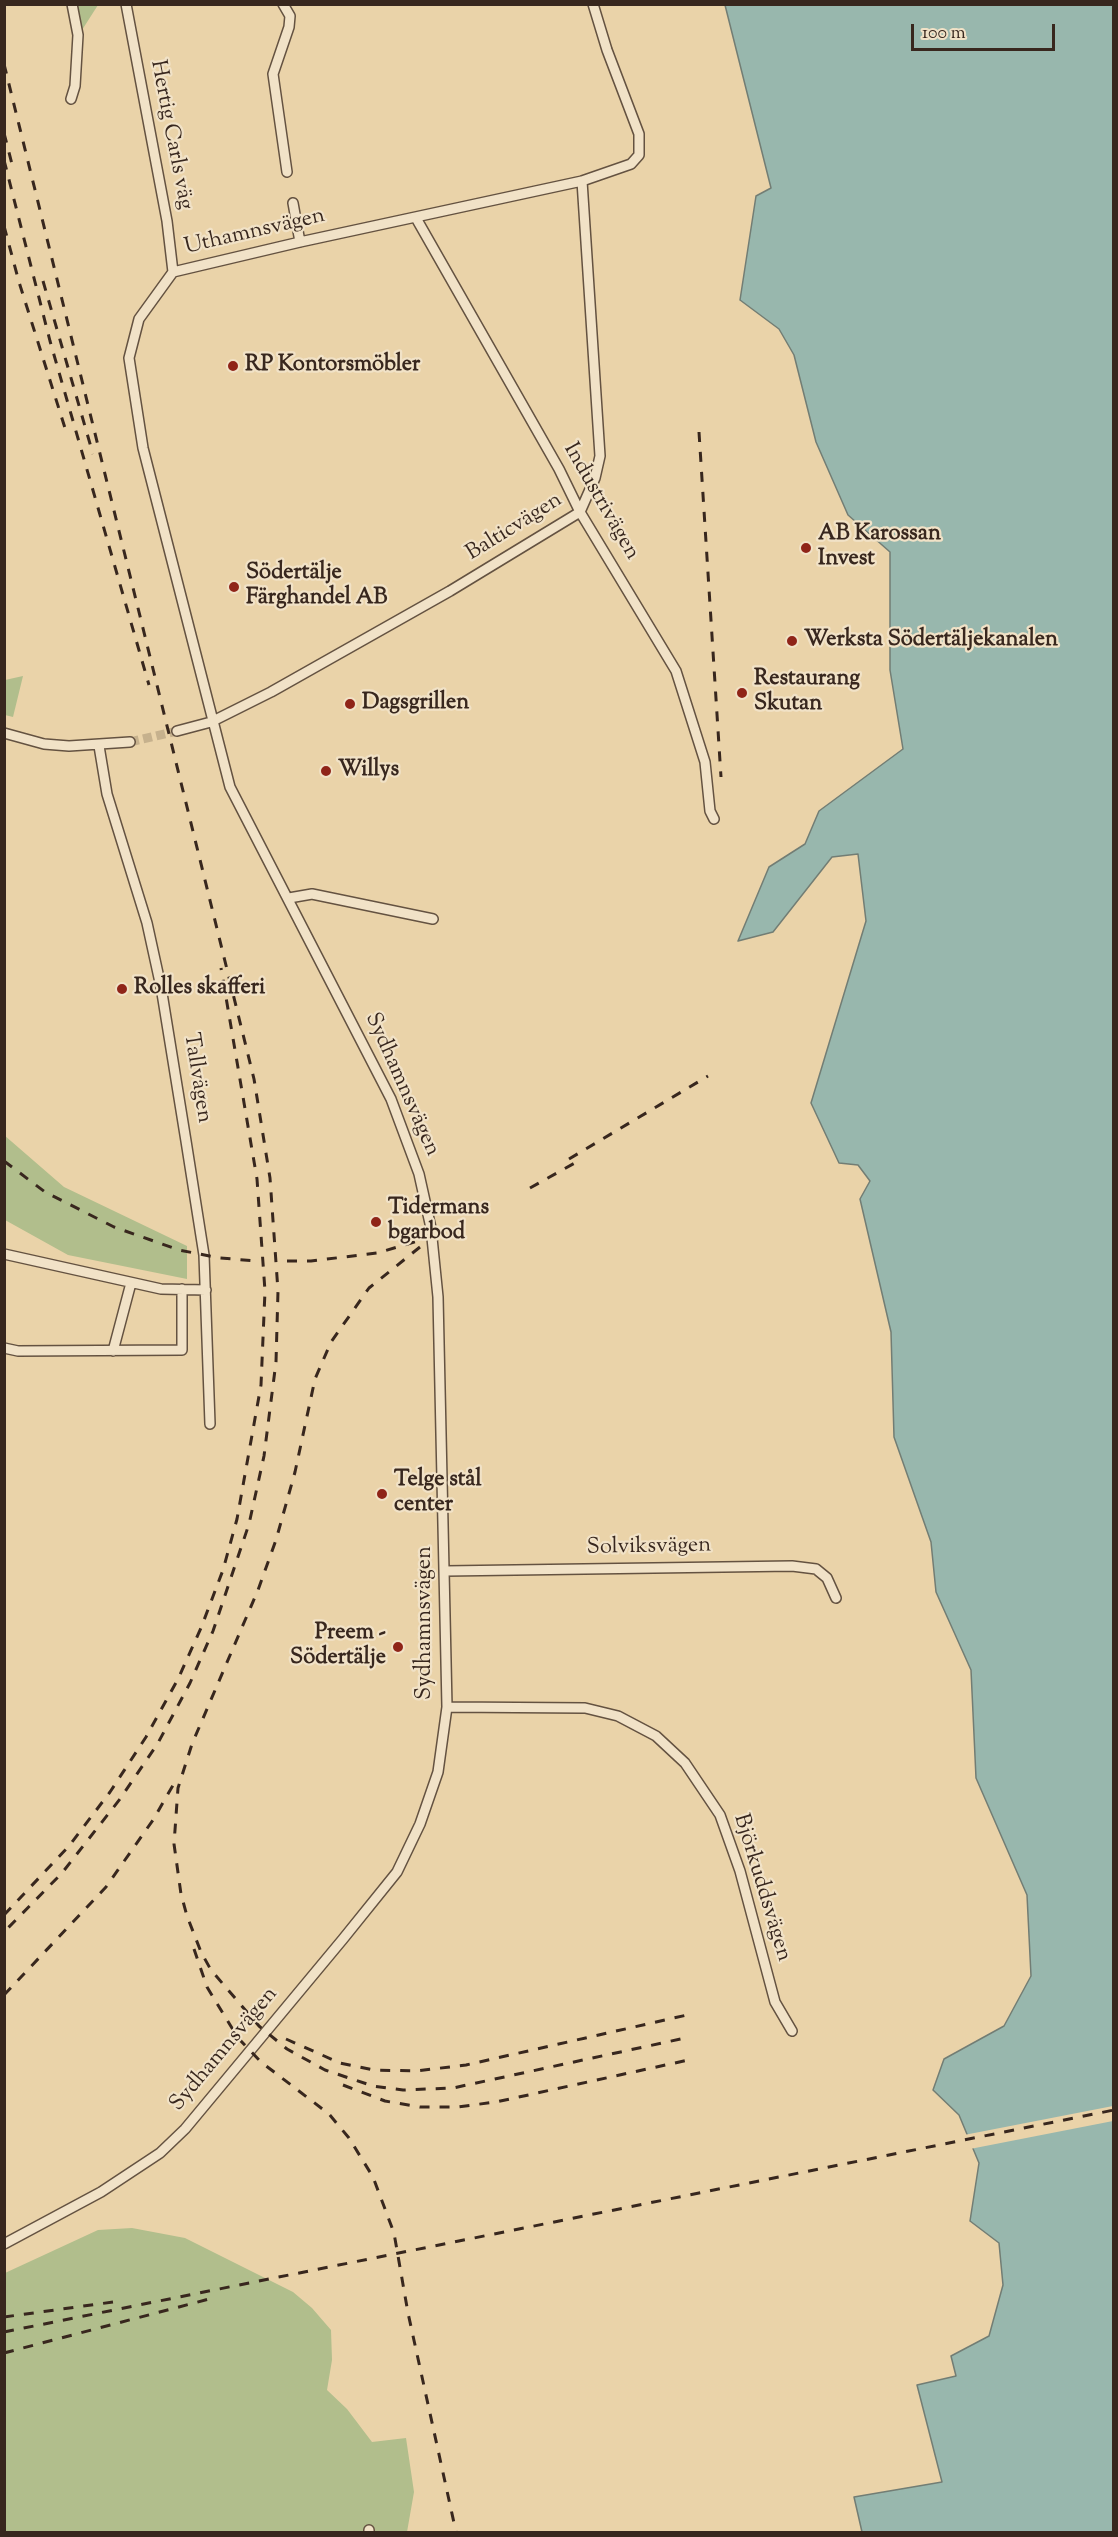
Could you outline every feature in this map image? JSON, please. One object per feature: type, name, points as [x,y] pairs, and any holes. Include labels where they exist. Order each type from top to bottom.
[{"type":"street","points":[[71,99],[75,86],[78,35],[72,4]]},
{"type":"street","name":"Hertig Carls väg","points":[[126,4],[166,221],[173,272]]},
{"type":"street","points":[[283,4],[290,16],[290,27],[273,74],[287,172]]},
{"type":"street","name":"Uthamnsvägen","points":[[211,722],[143,448],[129,358],[139,320],[173,272],[582,181],[631,164],[639,155],[639,134],[607,50],[593,4]]},
{"type":"street","name":"Balticvägen","points":[[177,731],[211,722],[370,637],[580,512],[595,478],[600,456],[582,181]]},
{"type":"street","points":[[293,202],[300,242]]},
{"type":"street","name":"Industrivägen","points":[[416,218],[559,469],[580,512],[676,671],[705,762],[710,811],[714,819]]},
{"type":"street","name":"Sydhamnsvägen","points":[[4,2244],[101,2192],[160,2153],[185,2129],[343,1939],[397,1872],[420,1824],[438,1772],[447,1707],[446,1571],[438,1297],[430,1228],[419,1174],[391,1100],[230,787],[211,722]]},
{"type":"street","points":[[4,733],[44,744],[99,746],[130,742]]},
{"type":"street","name":"Tallvägen","points":[[99,746],[107,794],[147,923],[160,987],[204,1255],[210,1424]]},
{"type":"street","points":[[289,898],[312,894],[433,919]]},
{"type":"street","points":[[4,1254],[161,1289],[206,1290]]},
{"type":"street","points":[[113,1350],[131,1283]]},
{"type":"street","points":[[4,1348],[18,1352],[182,1350],[182,1290]]},
{"type":"street","name":"Solviksvägen","points":[[446,1571],[792,1566],[816,1569],[828,1578],[836,1598]]},
{"type":"street","name":"Björkuddsvägen","points":[[447,1707],[585,1708],[607,1713],[656,1736],[685,1762],[720,1815],[740,1871],[775,2002],[792,2031]]},
{"type":"green space","points":[[77,5],[98,5],[82,30]]},
{"type":"green space","points":[[23,676],[13,717],[5,715],[5,680]]},
{"type":"green space","points":[[4,1135],[64,1187],[187,1246],[187,1279],[68,1255],[5,1220]]},
{"type":"green space","points":[[132,2228],[185,2238],[293,2292],[312,2308],[331,2330],[332,2360],[327,2390],[347,2409],[372,2442],[406,2438],[414,2492],[407,2532],[5,2532],[5,2273],[98,2230]]},
{"type":"water","points":[[725,5],[1113,5],[1113,2532],[862,2532],[854,2497],[942,2482],[917,2385],[956,2376],[951,2356],[989,2336],[1003,2285],[999,2243],[970,2221],[979,2163],[959,2115],[933,2090],[944,2059],[1004,2026],[1031,1976],[1027,1895],[976,1778],[971,1670],[936,1592],[931,1542],[894,1437],[891,1332],[860,1199],[870,1181],[858,1165],[839,1163],[811,1103],[866,921],[858,854],[832,857],[773,932],[738,941],[769,867],[805,844],[819,811],[903,749],[890,670],[890,552],[848,515],[816,442],[794,355],[779,329],[740,300],[756,196],[771,188]]},
{"type":"pier","points":[[1113,2106],[1113,2121],[970,2149],[964,2135]]},
{"type":"tunnel","points":[[130,742],[177,731]]},
{"type":"railway","points":[[4,64],[254,1079],[270,1178],[278,1291],[276,1362],[264,1456],[249,1524],[213,1631],[190,1683],[158,1743],[120,1799],[62,1873],[4,1932]]},
{"type":"railway","points":[[4,133],[13,168]]},
{"type":"railway","points":[[4,160],[50,341],[149,685]]},
{"type":"railway","points":[[4,226],[19,282],[65,428]]},
{"type":"railway","points":[[43,281],[93,454]]},
{"type":"railway","points":[[699,432],[721,777]]},
{"type":"railway","points":[[4,1915],[69,1846],[110,1792],[146,1737],[178,1679],[201,1628],[223,1570],[237,1519],[261,1385],[265,1291],[257,1179],[221,968]]},
{"type":"railway","points":[[569,1159],[708,1076]]},
{"type":"railway","points":[[530,1188],[580,1160]]},
{"type":"railway","points":[[4,1161],[45,1192],[114,1227],[179,1250],[220,1258],[257,1261]]},
{"type":"railway","points":[[287,1261],[311,1261],[377,1253],[418,1241]]},
{"type":"railway","points":[[420,1247],[369,1288],[331,1342],[315,1379],[295,1472],[276,1540],[258,1590],[192,1744],[178,1788],[174,1844],[181,1894],[187,1916],[201,1952],[211,1970],[259,2026],[287,2049],[325,2070],[373,2086],[403,2090],[453,2088],[690,2037]]},
{"type":"railway","points":[[4,1995],[106,1887],[153,1820],[176,1780]]},
{"type":"railway","points":[[194,1949],[207,1987],[238,2038],[261,2062],[329,2114],[349,2138],[373,2177],[394,2233],[408,2313],[456,2532]]},
{"type":"railway","points":[[286,2039],[340,2063],[374,2070],[416,2071],[466,2065],[687,2015]]},
{"type":"railway","points":[[343,2085],[385,2101],[420,2107],[457,2107],[496,2102],[693,2059]]},
{"type":"railway","points":[[4,2332],[1114,2110]]},
{"type":"railway","points":[[4,2353],[213,2298]]},
{"type":"railway","points":[[4,2317],[113,2302]]},
{"type":"place","name":"RP Kontorsmöbler","points":[[233,366]]},
{"type":"place","name":"AB Karossan Invest","points":[[806,548]]},
{"type":"place","name":"Södertälje Färghandel AB","points":[[234,587]]},
{"type":"place","name":"Werksta Södertäljekanalen","points":[[792,641]]},
{"type":"place","name":"Restaurang Skutan","points":[[742,693]]},
{"type":"place","name":"Dagsgrillen","points":[[350,704]]},
{"type":"place","name":"Willys","points":[[326,771]]},
{"type":"place","name":"Rolles skafferi","points":[[122,989]]},
{"type":"place","name":"Tidermans bgarbod","points":[[376,1222]]},
{"type":"place","name":"Telge stål center","points":[[382,1494]]},
{"type":"place","name":"Preem - Södertälje","points":[[398,1647]]}]
